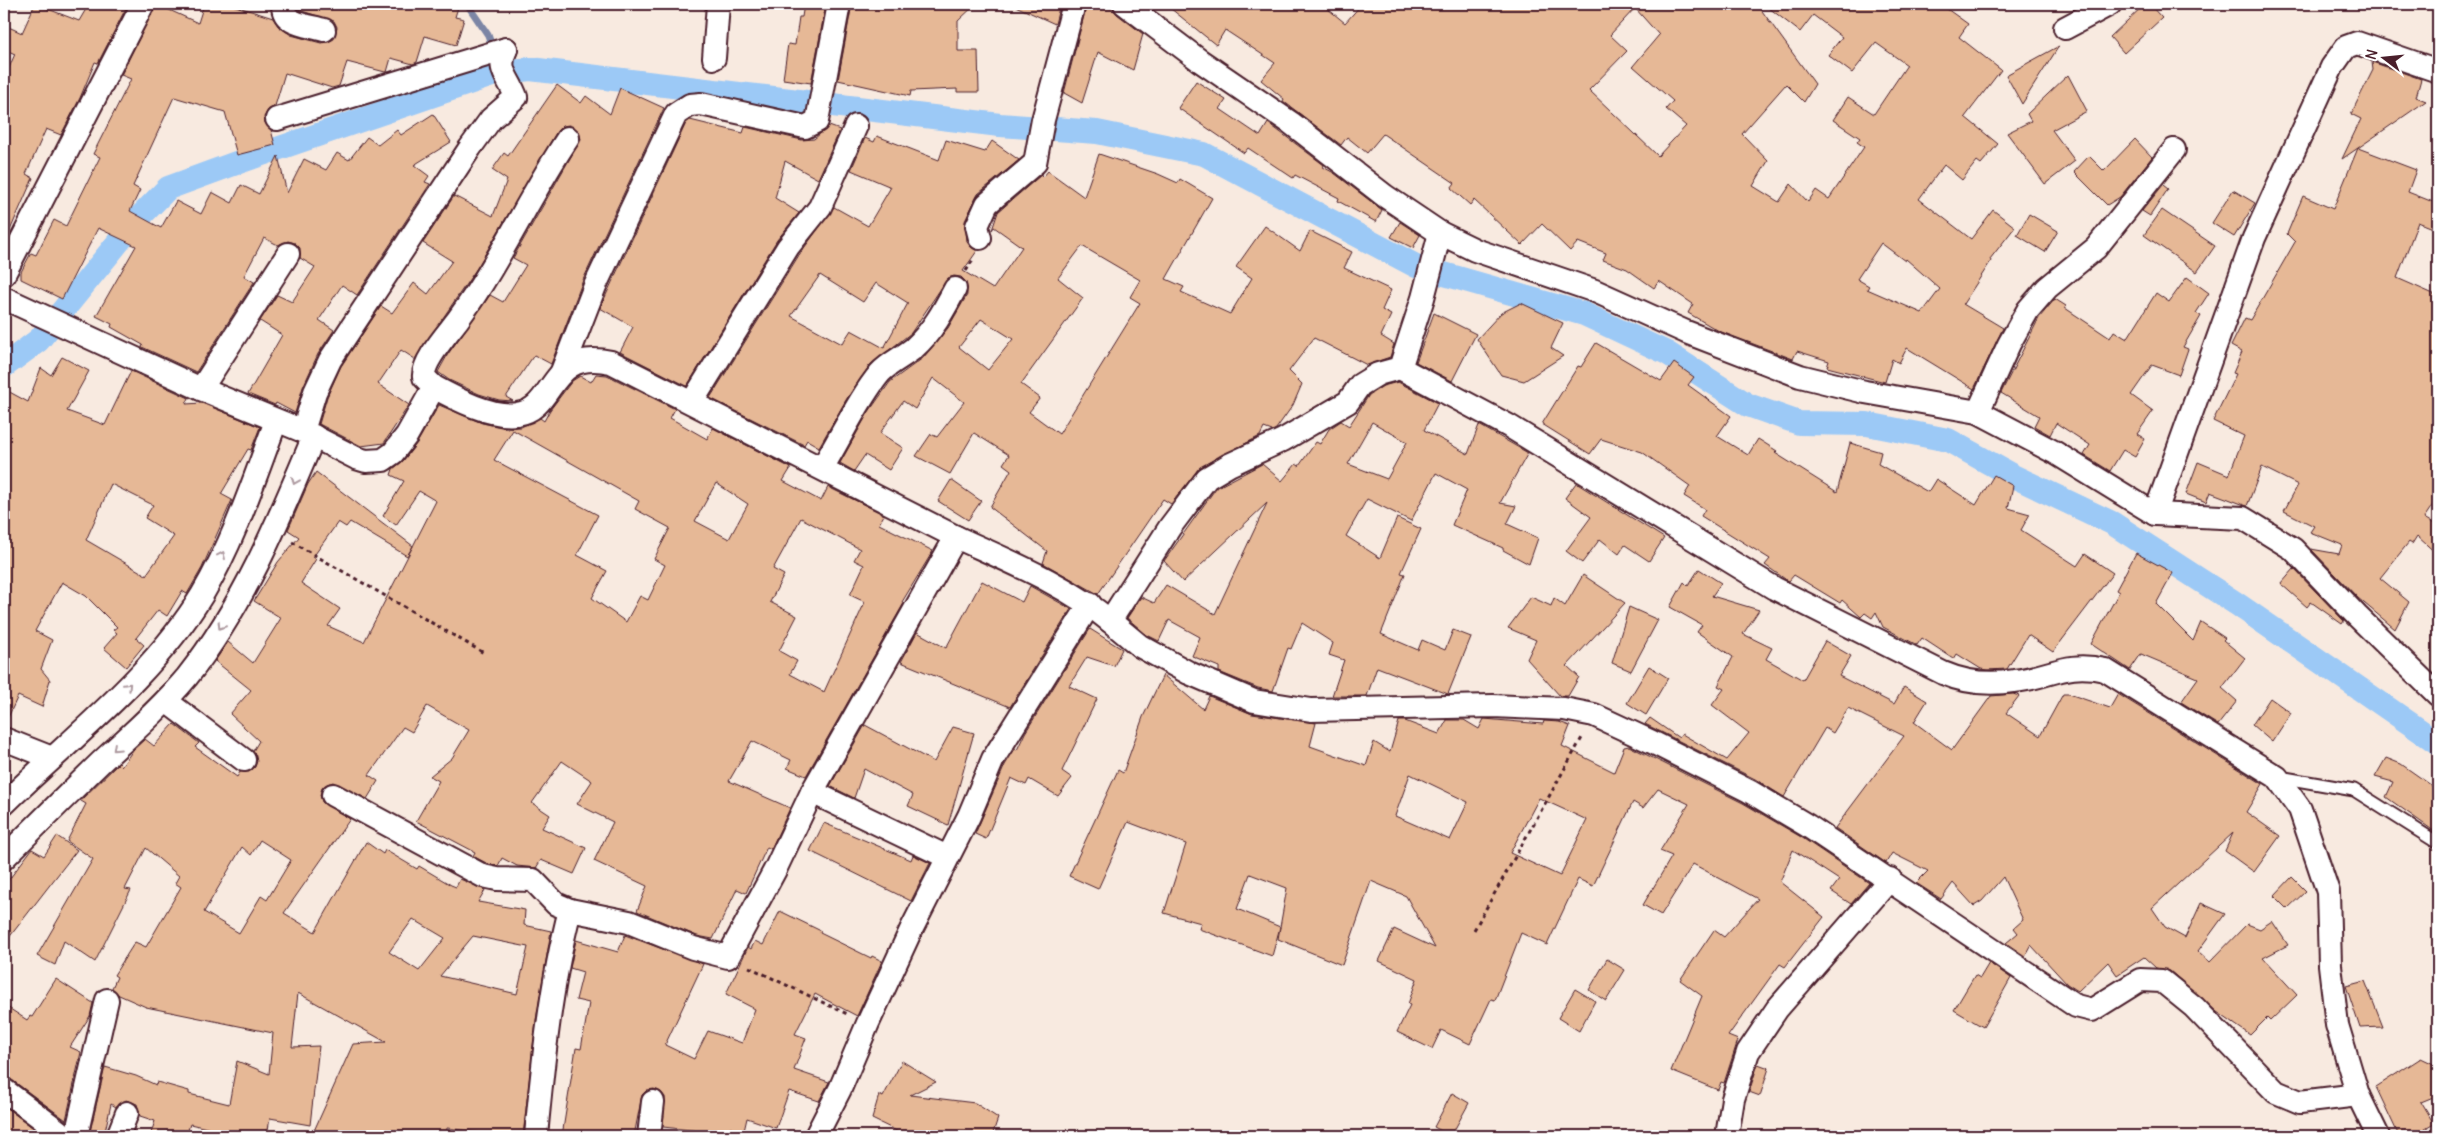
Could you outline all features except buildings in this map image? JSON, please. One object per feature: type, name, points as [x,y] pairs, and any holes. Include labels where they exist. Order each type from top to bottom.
[{"type":"street","points":[[4,274],[143,4]]},
{"type":"street","points":[[283,4],[284,14],[290,20],[324,30]]},
{"type":"street","points":[[714,58],[718,4]]},
{"type":"street","points":[[560,374],[595,286],[676,114],[690,105],[701,104],[805,128],[817,121],[839,4]]},
{"type":"street","points":[[980,238],[977,226],[987,204],[1035,163],[1043,120],[1074,4]]},
{"type":"street","points":[[1125,4],[1199,60],[1291,124],[1385,196],[1440,234],[1475,250],[1595,291],[1686,332],[1800,376],[1864,392],[1978,412],[2054,452],[2155,514],[2243,518],[2293,549],[2357,616],[2438,694]]},
{"type":"street","points":[[2065,28],[2110,4]]},
{"type":"street","points":[[2155,514],[2254,238],[2332,67],[2346,47],[2357,43],[2438,71]]},
{"type":"street","points":[[4,804],[109,706],[170,640],[201,596],[241,516],[315,392],[330,360],[470,148],[491,119],[516,96],[512,85],[503,71],[502,61],[506,49],[277,119]]},
{"type":"street","points":[[692,402],[788,247],[820,208],[856,126]]},
{"type":"street","points":[[568,138],[540,180],[468,306],[426,364],[424,377],[434,387],[464,402],[503,414],[518,414],[530,410],[560,374],[575,362],[584,360],[611,362],[956,537],[1013,563],[1090,604],[1140,646],[1189,673],[1254,701],[1311,710],[1493,706],[1564,709],[1594,715],[1749,791],[1808,826],[2076,1006],[2092,1010],[2140,980],[2162,981],[2194,1007],[2276,1092],[2300,1102],[2358,1095]]},
{"type":"street","points":[[1978,412],[2009,344],[2028,310],[2047,288],[2096,248],[2174,150]]},
{"type":"street","points":[[1400,368],[1423,298],[1430,264],[1440,234]]},
{"type":"street","points":[[201,388],[288,254]]},
{"type":"street","points":[[822,468],[870,386],[882,372],[914,347],[927,334],[940,316],[955,289]]},
{"type":"street","points":[[4,298],[201,388],[294,428],[356,458],[371,462],[383,460],[401,444],[434,387]]},
{"type":"street","points":[[1110,621],[1170,527],[1207,478],[1229,465],[1283,440],[1348,402],[1360,385],[1378,374],[1400,368],[1509,426],[1774,588],[1958,680],[1977,683],[2016,682],[2061,669],[2085,665],[2105,670],[2277,777],[2300,809],[2328,892],[2330,965],[2336,1025],[2358,1095],[2378,1136]]},
{"type":"street","points":[[4,858],[58,803],[166,700],[203,654],[242,593],[275,531],[294,428]]},
{"type":"street","points":[[333,795],[483,876],[497,879],[533,880],[556,904],[570,910],[629,922],[693,948],[728,957],[771,878],[812,792],[956,537]]},
{"type":"street","points":[[816,1136],[840,1089],[868,1023],[947,857],[969,816],[993,759],[1090,604]]},
{"type":"street","points":[[166,700],[244,760]]},
{"type":"street","points":[[4,739],[52,758]]},
{"type":"street","points":[[812,792],[947,857]]},
{"type":"street","points":[[1727,1136],[1733,1100],[1748,1052],[1777,1009],[1890,880]]},
{"type":"street","points":[[536,1136],[543,1066],[556,981],[570,910]]},
{"type":"street","points":[[76,1136],[107,1000]]},
{"type":"street","points":[[4,1090],[65,1136]]},
{"type":"street","points":[[649,1136],[653,1102]]},
{"type":"street","points":[[118,1136],[127,1113]]},
{"type":"lane","points":[[2277,777],[2354,790],[2438,843]]},
{"type":"path","points":[[955,289],[982,247],[980,238]]},
{"type":"path","points":[[275,531],[484,653]]},
{"type":"path","points":[[1474,930],[1594,715]]},
{"type":"path","points":[[728,957],[868,1023]]},
{"type":"waterway","points":[[467,4],[488,35],[493,49]]},
{"type":"waterway","points":[[4,366],[39,340],[133,224],[168,188],[498,73],[530,69],[1000,125],[1097,132],[1204,154],[1416,266],[1584,314],[1667,353],[1748,405],[1799,423],[1867,424],[1948,440],[2011,475],[2112,523],[2237,604],[2438,743]]}]
